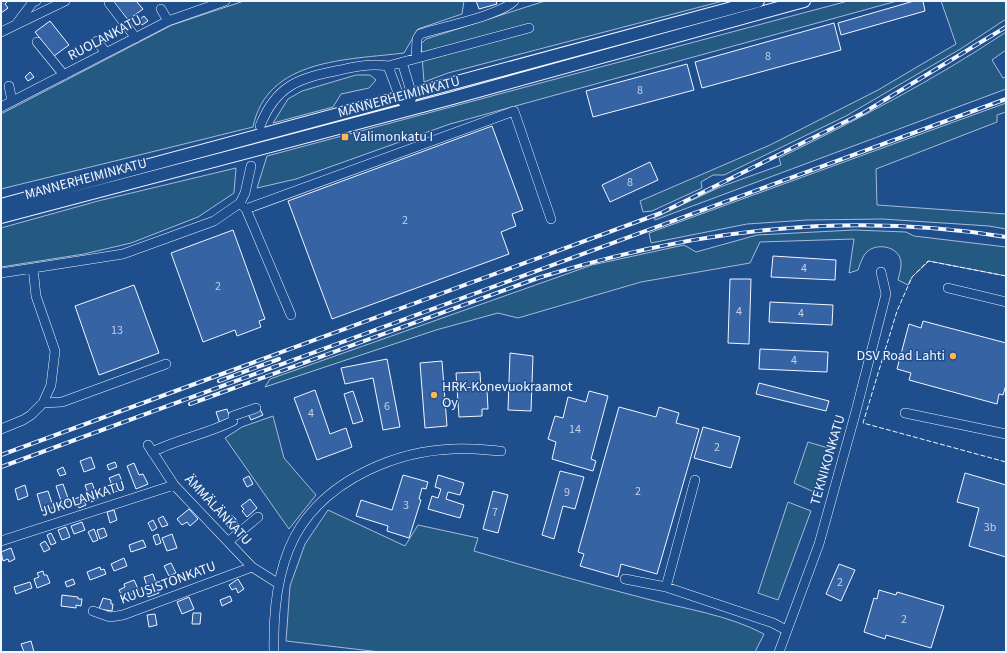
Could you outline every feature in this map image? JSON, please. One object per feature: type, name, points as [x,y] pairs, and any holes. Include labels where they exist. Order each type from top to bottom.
[{"type":"main road","name":"MANNERHEIMINKATU","points":[[1,205],[758,1]]},
{"type":"main road","name":"MANNERHEIMINKATU","points":[[1,217],[409,110],[804,1]]},
{"type":"street","points":[[15,26],[34,1]]},
{"type":"street","points":[[1,32],[65,1]]},
{"type":"street","name":"RUOLANKATU","points":[[1,107],[168,21],[206,4],[222,2]]},
{"type":"street","points":[[416,58],[417,39],[420,34],[489,14],[515,2]]},
{"type":"street","points":[[110,3],[136,38]]},
{"type":"street","points":[[161,9],[168,21]]},
{"type":"street","points":[[260,126],[271,102],[299,79],[352,67],[377,64],[388,66],[529,28]]},
{"type":"street","points":[[97,41],[106,53]]},
{"type":"street","points":[[37,42],[64,75]]},
{"type":"street","points":[[402,62],[409,110]]},
{"type":"street","points":[[388,66],[406,96]]},
{"type":"street","points":[[9,86],[12,102]]},
{"type":"street","points":[[1,273],[106,257],[138,250],[214,221],[243,206],[514,111],[551,219]]},
{"type":"street","points":[[251,166],[243,206],[291,315]]},
{"type":"street","points":[[1,429],[31,415],[43,403],[51,385],[55,351],[36,296],[33,268]]},
{"type":"street","name":"TEKNIKONKATU","points":[[779,652],[819,544],[856,411],[886,294],[881,272]]},
{"type":"street","points":[[948,288],[1006,302]]},
{"type":"street","points":[[43,403],[62,402],[166,364]]},
{"type":"street","name":"ÄMMÄLÄNKATU","points":[[256,408],[233,416],[233,421],[220,428],[150,449],[174,485],[229,541],[252,567],[279,584]]},
{"type":"street","points":[[905,413],[1006,434]]},
{"type":"street","points":[[274,652],[275,614],[279,584],[289,554],[301,527],[317,507],[344,484],[379,466],[412,455],[453,449],[502,451]]},
{"type":"street","points":[[666,587],[695,480]]},
{"type":"street","name":"JUKOLANKATU","points":[[1,541],[174,485]]},
{"type":"street","points":[[229,541],[258,517]]},
{"type":"street","name":"KUUSISTONKATU","points":[[93,611],[110,616],[123,615],[252,567]]},
{"type":"street","points":[[625,579],[666,587],[773,624],[786,630]]},
{"type":"shaded area","points":[[244,1],[464,1],[462,14],[418,29],[404,53],[335,61],[292,75],[275,87],[261,104],[253,127],[1,189],[1,114],[172,25]]},
{"type":"shaded area","points":[[545,1],[723,1],[448,73],[424,82],[421,44],[426,39]]},
{"type":"shaded area","points":[[848,1],[897,1],[450,124],[296,179],[257,188],[267,156]]},
{"type":"shaded area","points":[[941,1],[1006,1],[1006,19],[962,48],[846,116],[724,175],[713,175],[701,182],[702,188],[652,211],[643,212],[640,201],[770,145],[878,90],[956,44]]},
{"type":"shaded area","points":[[1006,32],[1006,50],[992,60],[1003,78],[1006,77],[1006,89],[655,220],[654,218],[720,187],[781,165],[779,158],[895,99],[951,67]]},
{"type":"shaded area","points":[[356,75],[370,75],[376,80],[369,88],[341,94],[333,107],[273,123],[288,99],[302,91]]},
{"type":"shaded area","points":[[1006,103],[1006,112],[997,115],[997,122],[876,169],[877,205],[1006,214],[1006,229],[989,226],[882,219],[807,220],[747,224],[651,243],[649,233]]},
{"type":"shaded area","points":[[236,168],[234,193],[198,217],[131,243],[84,254],[1,267],[1,228],[98,201]]},
{"type":"shaded area","points":[[854,230],[906,232],[914,236],[1006,247],[1006,276],[929,261],[912,277],[908,285],[898,280],[901,265],[898,255],[895,251],[886,247],[876,247],[868,251],[858,270],[849,273],[854,239],[760,242],[750,263],[641,282],[518,318],[498,313],[436,330],[265,387],[270,379],[592,265],[684,245],[696,252],[757,235]]},
{"type":"shaded area","points":[[273,416],[284,458],[316,495],[289,529],[225,438],[242,427]]},
{"type":"shaded area","points":[[808,442],[828,448],[814,492],[794,483]]},
{"type":"shaded area","points":[[788,502],[811,511],[778,600],[758,593]]},
{"type":"shaded area","points":[[328,510],[405,546],[418,525],[478,538],[474,551],[604,588],[721,617],[750,627],[764,634],[755,652],[380,652],[286,641],[290,586],[305,544]]},
{"type":"building","points":[[1,1],[8,1],[5,4],[8,8],[1,13]]},
{"type":"building","points":[[113,1],[136,1],[143,9],[128,20]]},
{"type":"building","points":[[476,1],[496,1],[497,4],[479,9]]},
{"type":"building","points":[[914,1],[923,1],[925,11],[841,35],[838,23]]},
{"type":"building","points":[[144,16],[148,21],[142,25],[139,20]]},
{"type":"building","points":[[50,21],[69,45],[54,56],[35,32]]},
{"type":"building","points":[[834,23],[841,50],[702,88],[695,62]]},
{"type":"building","points":[[687,64],[694,90],[593,117],[586,91]]},
{"type":"building","points":[[30,72],[34,77],[28,81],[25,77]]},
{"type":"building","points":[[492,126],[523,210],[512,214],[516,226],[501,232],[509,254],[332,319],[288,201]]},
{"type":"building","points":[[650,162],[658,180],[610,202],[602,185]]},
{"type":"building","points":[[233,230],[265,319],[259,321],[261,327],[237,336],[235,330],[203,342],[171,253]]},
{"type":"building","points":[[773,256],[836,260],[835,280],[771,277]]},
{"type":"building","points":[[730,279],[751,279],[749,344],[728,343]]},
{"type":"building","points":[[134,285],[159,353],[99,375],[75,306]]},
{"type":"building","points":[[770,302],[833,305],[832,325],[769,322]]},
{"type":"building","name":"DSV Road Lahti","points":[[923,321],[1006,343],[1006,385],[1003,395],[999,394],[997,404],[909,380],[911,373],[897,369],[909,324],[921,328]]},
{"type":"building","points":[[760,349],[828,352],[827,372],[759,369]]},
{"type":"building","points":[[510,353],[533,356],[531,411],[508,410]]},
{"type":"building","points":[[387,359],[400,427],[383,430],[373,378],[345,384],[341,368]]},
{"type":"building","name":"HRK-Konevuokraamot Oy","points":[[442,361],[447,426],[425,428],[420,363]]},
{"type":"building","points":[[480,372],[481,390],[487,390],[488,409],[482,409],[482,416],[459,417],[456,373]]},
{"type":"building","points":[[759,383],[829,401],[826,411],[756,394]]},
{"type":"building","points":[[315,390],[330,434],[346,428],[352,447],[317,460],[294,398]]},
{"type":"building","points":[[353,391],[363,421],[353,424],[344,394]]},
{"type":"building","points":[[589,391],[608,396],[591,459],[596,461],[593,471],[552,459],[556,442],[548,439],[555,416],[563,418],[568,397],[586,402]]},
{"type":"building","points":[[619,407],[656,417],[659,407],[679,413],[676,423],[699,429],[657,574],[621,564],[618,577],[580,566],[584,554],[578,552]]},
{"type":"building","points":[[227,409],[231,421],[220,424],[216,412]]},
{"type":"building","points":[[260,409],[263,415],[251,420],[248,414]]},
{"type":"building","points":[[703,427],[740,437],[731,468],[694,458]]},
{"type":"building","points":[[91,457],[95,468],[84,472],[80,461]]},
{"type":"building","points":[[115,462],[117,467],[109,470],[107,465]]},
{"type":"building","points":[[134,463],[139,475],[143,474],[148,484],[136,489],[127,466]]},
{"type":"building","points":[[63,467],[66,474],[60,476],[57,470]]},
{"type":"building","points":[[560,471],[584,477],[575,509],[563,506],[554,539],[542,535]]},
{"type":"building","points":[[965,473],[1006,485],[1006,557],[969,546],[979,508],[957,502]]},
{"type":"building","points":[[119,474],[125,488],[115,492],[109,478]]},
{"type":"building","points":[[403,475],[428,482],[426,489],[422,488],[419,499],[421,500],[409,538],[387,531],[388,526],[356,516],[361,500],[392,510]]},
{"type":"building","points":[[438,475],[464,483],[460,495],[448,492],[446,499],[464,505],[460,518],[428,509],[432,496],[438,498],[441,489],[435,487]]},
{"type":"building","points":[[249,476],[253,484],[247,487],[243,479]]},
{"type":"building","points":[[92,483],[98,499],[91,502],[85,485]]},
{"type":"building","points":[[63,484],[69,501],[62,504],[56,486]]},
{"type":"building","points":[[25,485],[28,496],[18,500],[15,489]]},
{"type":"building","points":[[48,491],[55,507],[42,511],[37,494]]},
{"type":"building","points":[[493,491],[508,495],[498,533],[483,529]]},
{"type":"building","points":[[82,496],[86,505],[79,508],[72,500]]},
{"type":"building","points":[[250,499],[257,508],[247,517],[242,511],[244,509],[241,506]]},
{"type":"building","points":[[189,509],[198,519],[190,526],[187,522],[182,525],[177,519]]},
{"type":"building","points":[[114,510],[117,520],[110,523],[107,512]]},
{"type":"building","points":[[231,515],[235,518],[238,524],[231,530],[224,522]]},
{"type":"building","points":[[163,516],[168,525],[162,527],[158,519]]},
{"type":"building","points":[[153,520],[157,528],[152,531],[148,523]]},
{"type":"building","points":[[82,522],[85,530],[74,534],[71,526]]},
{"type":"building","points":[[66,527],[70,537],[62,540],[58,530]]},
{"type":"building","points":[[104,528],[107,536],[100,539],[97,530]]},
{"type":"building","points":[[94,529],[98,540],[93,542],[88,532]]},
{"type":"building","points":[[51,533],[56,543],[51,545],[47,535]]},
{"type":"building","points":[[158,534],[161,543],[156,545],[153,536]]},
{"type":"building","points":[[172,534],[177,548],[167,551],[162,538]]},
{"type":"building","points":[[143,540],[146,547],[131,552],[129,545]]},
{"type":"building","points":[[45,541],[50,549],[44,552],[40,544]]},
{"type":"building","points":[[11,548],[15,559],[9,562],[8,559],[3,561],[1,552]]},
{"type":"building","points":[[124,558],[127,566],[114,571],[111,564]]},
{"type":"building","points":[[171,563],[176,573],[169,576],[164,566]]},
{"type":"building","points":[[839,564],[855,570],[841,601],[826,594]]},
{"type":"building","points":[[100,567],[101,570],[104,569],[106,574],[90,580],[87,572]]},
{"type":"building","points":[[43,571],[44,575],[47,575],[50,583],[37,588],[34,579],[39,577],[37,573]]},
{"type":"building","points":[[153,574],[156,583],[160,582],[162,589],[158,590],[159,593],[148,597],[146,590],[148,589],[144,577]]},
{"type":"building","points":[[73,579],[75,584],[67,587],[65,582]]},
{"type":"building","points":[[238,579],[244,589],[238,593],[236,588],[232,590],[229,585]]},
{"type":"building","points":[[134,580],[139,591],[129,595],[130,598],[124,600],[119,590],[125,587],[124,584]]},
{"type":"building","points":[[30,582],[32,588],[16,594],[14,587]]},
{"type":"building","points":[[879,590],[896,595],[897,592],[944,606],[931,648],[886,635],[885,639],[864,632],[874,598],[877,599]]},
{"type":"building","points":[[62,595],[82,599],[81,606],[76,605],[76,608],[61,606]]},
{"type":"building","points":[[230,596],[232,601],[222,606],[220,600]]},
{"type":"building","points":[[189,597],[194,609],[182,614],[177,602]]},
{"type":"building","points":[[103,598],[111,600],[111,604],[113,604],[112,611],[99,609]]},
{"type":"building","points":[[193,613],[201,613],[200,624],[192,624]]},
{"type":"building","points":[[155,614],[157,625],[149,627],[147,615]]},
{"type":"building","points":[[31,641],[34,652],[24,652],[21,644]]},
{"type":"railway","points":[[1,455],[661,213],[863,113],[1006,27]]},
{"type":"railway","points":[[1,467],[1006,99]]},
{"type":"railway","points":[[190,404],[538,278],[596,261],[654,248],[712,237],[770,230],[828,226],[887,226],[946,229],[1006,237]]},
{"type":"railway","points":[[219,381],[279,359]]},
{"type":"fence","points":[[1006,276],[928,261],[912,277],[897,311],[863,423],[1006,462]]},
{"type":"place","name":"Valimonkatu I","points":[[345,137]]},
{"type":"place","name":"DSV Road Lahti","points":[[953,356]]},
{"type":"place","name":"HRK-Konevuokraamot Oy","points":[[434,395]]}]
